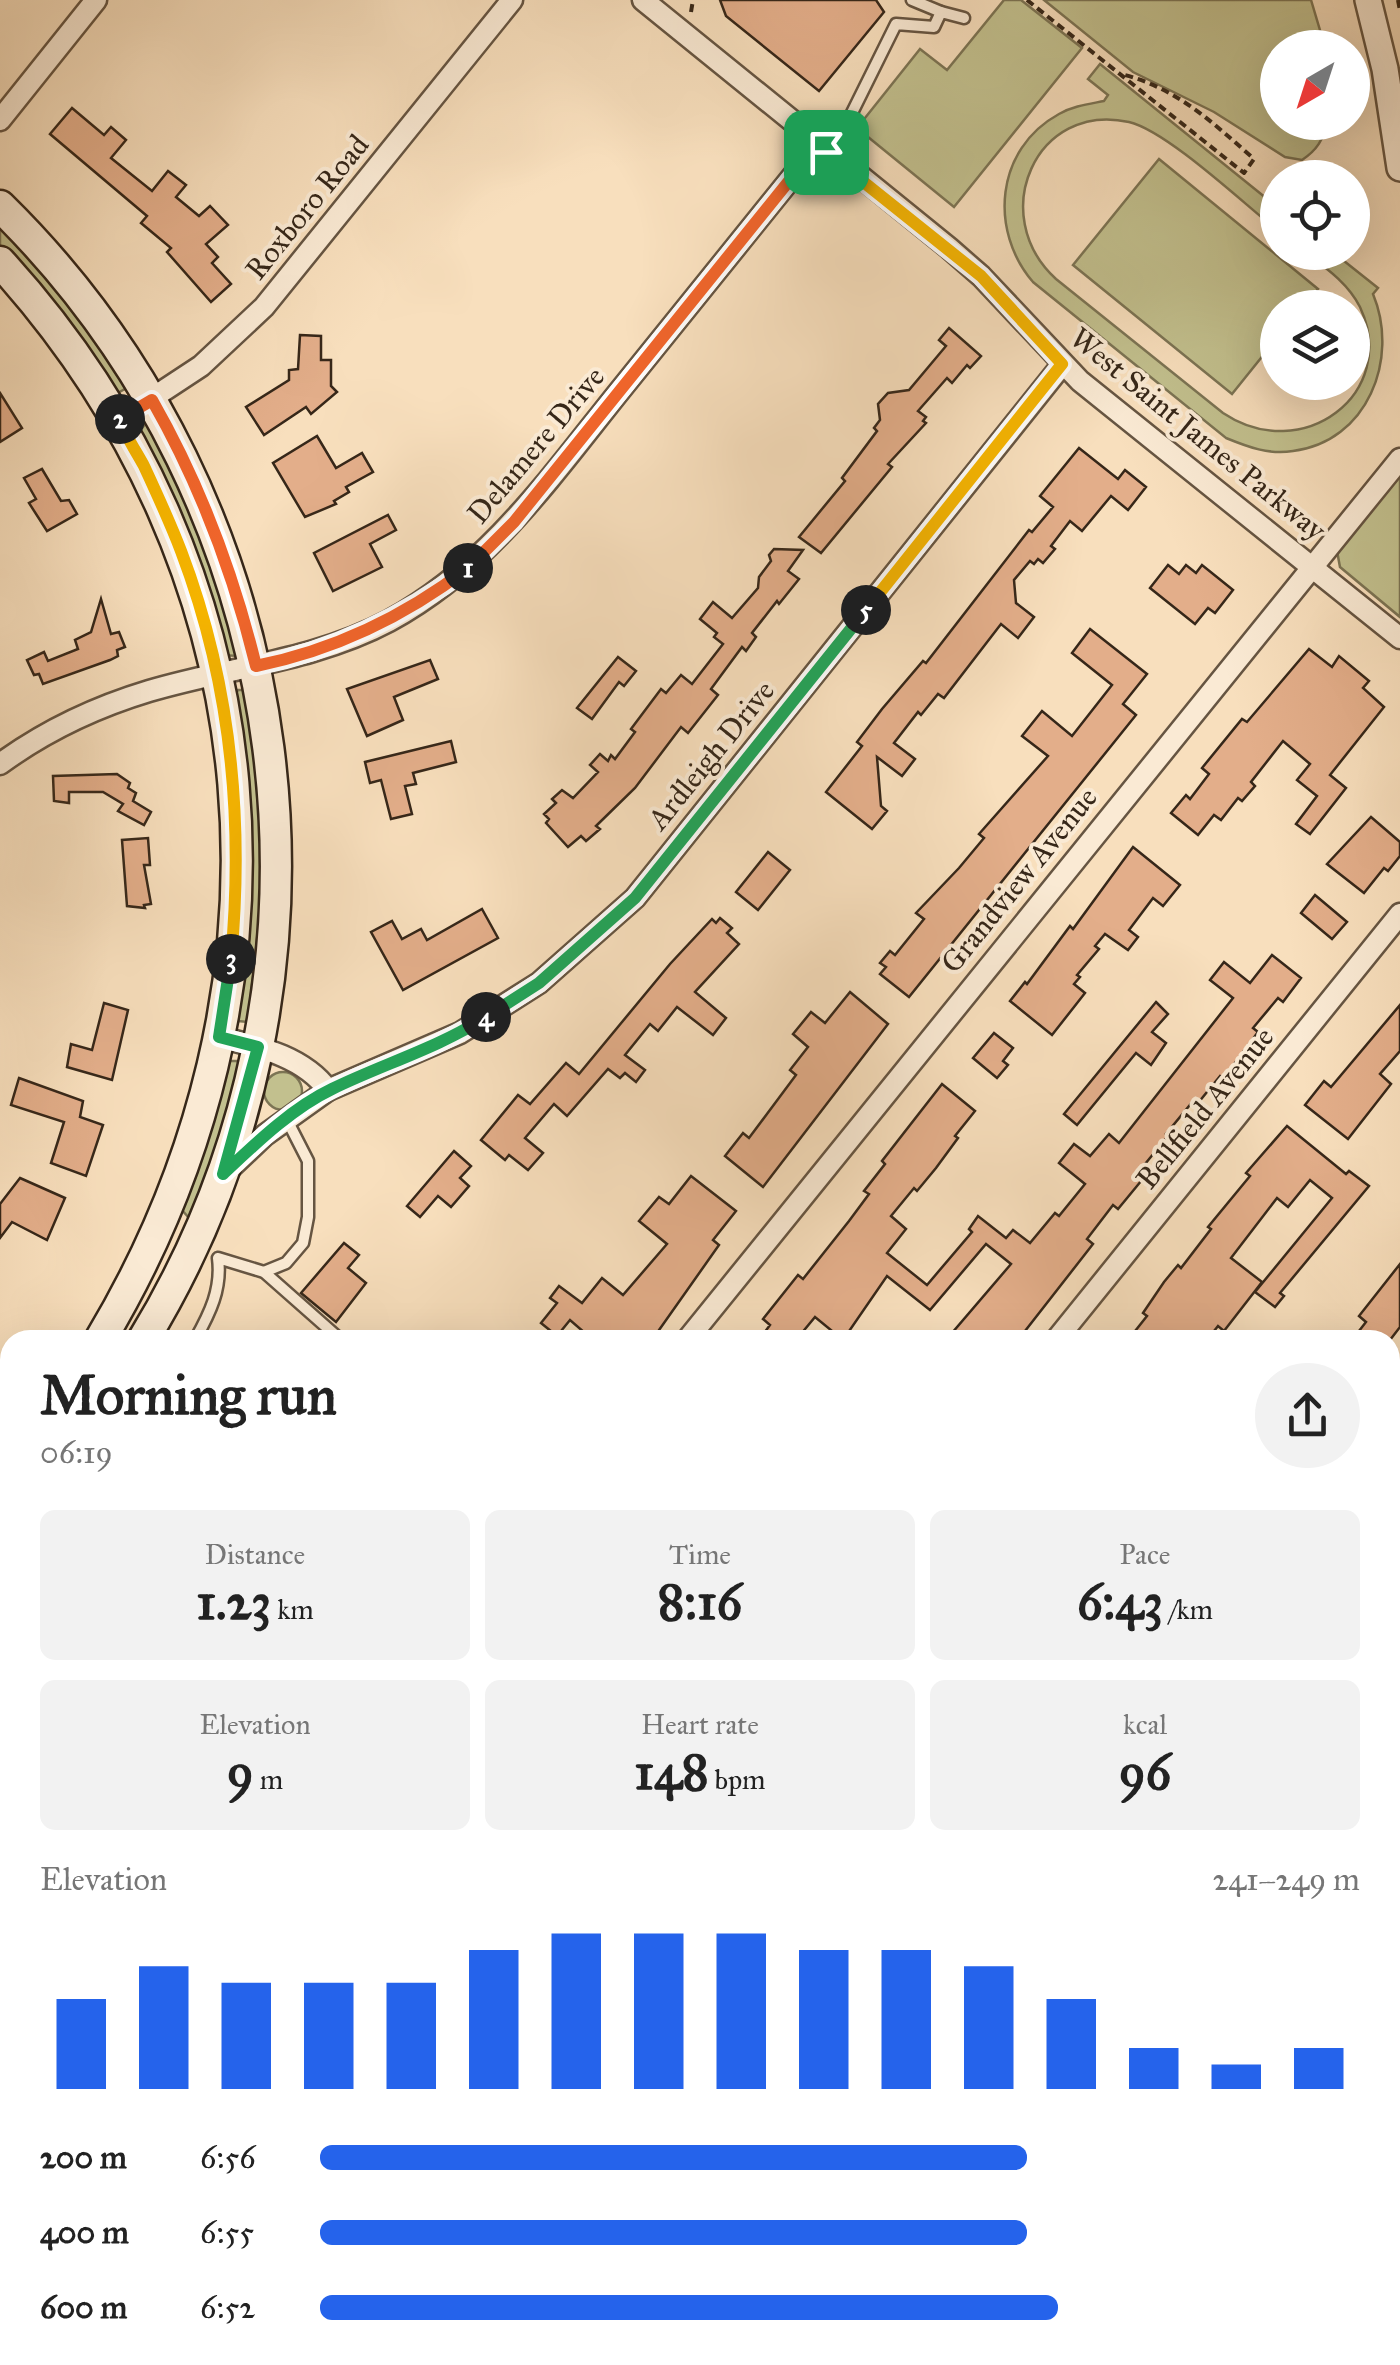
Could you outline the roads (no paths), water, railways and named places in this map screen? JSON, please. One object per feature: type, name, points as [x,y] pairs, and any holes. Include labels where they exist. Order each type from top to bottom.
[{"type":"main road","points":[[0,206],[80,295],[152,400],[185,462],[233,579],[256,666],[268,741],[276,847],[272,949],[258,1047],[223,1174],[207,1251],[150,1330]]},
{"type":"main road","points":[[0,262],[60,332],[119,420],[148,476],[181,550],[217,676],[232,756],[236,853],[232,943],[219,1037],[192,1145],[159,1229],[105,1330]]},
{"type":"main road","points":[[159,1229],[207,1251]]},
{"type":"street","points":[[0,120],[96,0]]},
{"type":"street","name":"Roxboro Road","points":[[119,420],[202,366],[264,307],[512,0]]},
{"type":"street","name":"West Saint James Parkway","points":[[643,0],[981,276],[1062,364],[1400,638]]},
{"type":"street","points":[[1368,0],[1400,168]]},
{"type":"street","name":"Delamere Drive","points":[[0,764],[87,713],[148,691],[314,652],[386,622],[468,568],[514,522],[822,148]]},
{"type":"street","name":"Ardleigh Drive","points":[[223,1174],[328,1090],[460,1033],[539,983],[635,898],[1062,364]]},
{"type":"street","name":"Grandview Avenue","points":[[701,1330],[1400,458]]},
{"type":"street","name":"Bellfield Avenue","points":[[1064,1330],[1400,914]]},
{"type":"street","points":[[219,1037],[258,1047],[313,1072],[328,1090]]},
{"type":"lane","points":[[912,0],[964,18]]},
{"type":"lane","points":[[822,148],[840,134],[896,24],[934,27],[941,12]]},
{"type":"lane","points":[[264,1272],[286,1263],[303,1243],[308,1217],[308,1162],[287,1120]]},
{"type":"lane","points":[[207,1251],[264,1272],[330,1330]]},
{"type":"lane","points":[[200,1330],[214,1304],[220,1279],[207,1251]]}]
